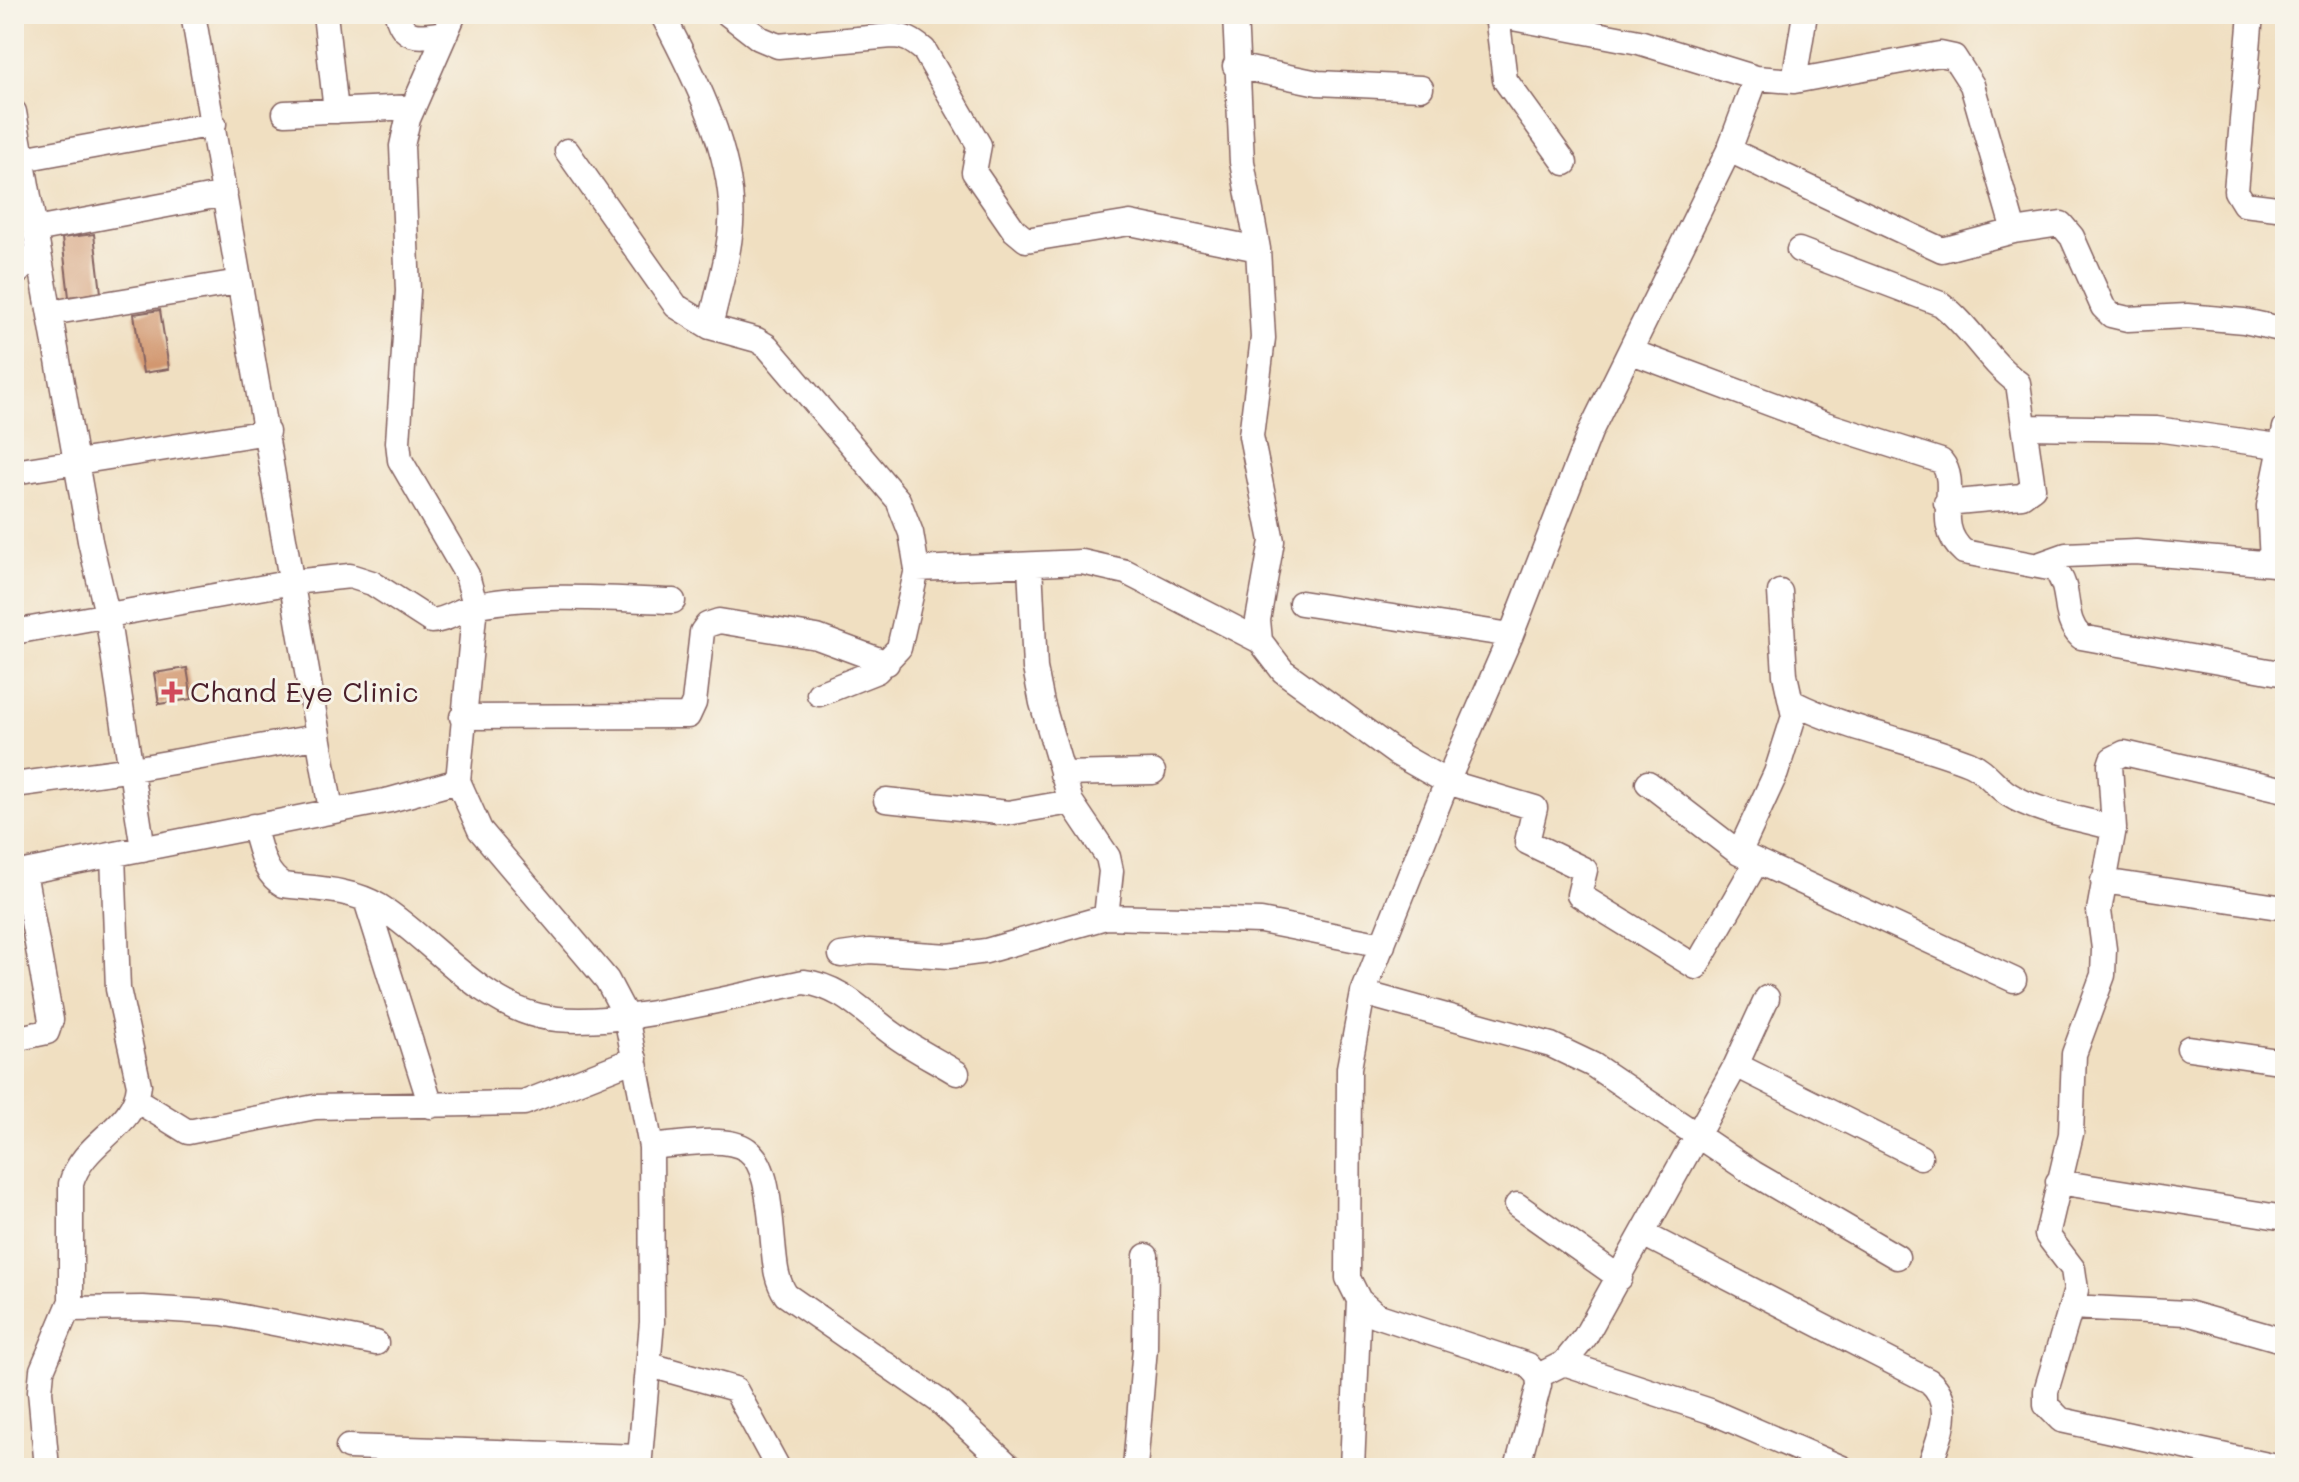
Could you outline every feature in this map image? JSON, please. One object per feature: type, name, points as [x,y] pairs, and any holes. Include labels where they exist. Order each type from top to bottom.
[{"type":"street","points":[[193,14],[331,810]]},
{"type":"street","points":[[325,14],[336,111]]},
{"type":"street","points":[[397,14],[402,30],[410,36],[450,23]]},
{"type":"street","points":[[662,14],[697,83],[730,189],[731,227],[710,327]]},
{"type":"street","points":[[728,14],[759,38],[778,46],[892,36],[904,36],[915,43],[924,50],[979,145],[974,172],[1014,230],[1026,240],[1130,223],[1258,249]]},
{"type":"street","points":[[1235,14],[1235,66],[1242,162],[1258,249],[1263,362],[1251,436],[1272,541],[1258,620],[1260,641]]},
{"type":"street","points":[[1794,81],[1805,14]]},
{"type":"street","points":[[2251,14],[2236,191],[2244,204],[2285,209]]},
{"type":"street","points":[[1565,163],[1505,80],[1495,15],[1650,45],[1756,78],[1794,81],[1940,54],[1954,57],[1972,85],[2014,231]]},
{"type":"street","points":[[348,1447],[639,1463],[650,1365],[651,1147],[626,1016],[607,980],[480,830],[458,781],[462,717],[476,623],[475,605],[467,575],[405,475],[399,451],[408,291],[402,146],[413,107],[450,23]]},
{"type":"street","points":[[1235,66],[1318,83],[1421,88]]},
{"type":"street","points":[[1517,1468],[1539,1385],[1538,1376],[1518,1360],[1376,1315],[1359,1300],[1348,1278],[1349,1068],[1363,993],[1447,782],[1511,635],[1590,432],[1729,150],[1756,78]]},
{"type":"street","points":[[285,113],[413,107]]},
{"type":"street","points":[[14,112],[90,541],[107,614],[143,849]]},
{"type":"street","points":[[22,159],[214,124]]},
{"type":"street","points":[[1729,150],[1942,250],[2053,223],[2068,229],[2103,307],[2111,315],[2128,319],[2221,318],[2285,330]]},
{"type":"street","points":[[567,151],[665,294],[683,312],[710,327],[757,340],[767,346],[886,485],[905,515],[917,569],[906,629],[899,648],[877,671],[819,694]]},
{"type":"street","points":[[14,276],[36,240],[225,194]]},
{"type":"street","points":[[1799,250],[1941,304],[1952,312],[1999,370],[2018,383],[2035,482],[2030,493],[1946,503]]},
{"type":"street","points":[[50,313],[239,282]]},
{"type":"street","points":[[1632,352],[1825,424],[1941,461],[1949,475],[1946,503],[1951,537],[1964,552],[2054,569],[2062,576],[2067,588],[2069,620],[2081,637],[2285,674]]},
{"type":"street","points":[[2026,427],[2156,429],[2283,440],[2269,506],[2279,564],[2136,552],[2066,555],[2038,565]]},
{"type":"street","points":[[14,472],[267,432]]},
{"type":"street","points":[[917,569],[1082,562],[1126,572],[1260,641],[1283,671],[1396,753],[1447,782],[1535,808],[1527,842],[1585,870],[1579,895],[1696,967],[1748,857],[1786,746],[1794,703],[1786,679],[1780,592]]},
{"type":"street","points":[[1030,565],[1035,668],[1071,802],[1108,857],[1111,871],[1106,917]]},
{"type":"street","points":[[14,632],[293,582],[362,578],[431,621],[440,621],[475,605],[563,597],[673,601]]},
{"type":"street","points":[[1301,603],[1511,635]]},
{"type":"street","points":[[462,717],[688,716],[694,703],[702,632],[707,625],[719,621],[817,637],[887,663]]},
{"type":"street","points":[[1794,703],[1848,727],[1897,739],[1977,766],[2005,792],[2021,800],[2114,828]]},
{"type":"street","points":[[14,785],[133,769],[316,737]]},
{"type":"street","points":[[2281,1468],[2061,1420],[2051,1414],[2046,1405],[2046,1391],[2076,1290],[2073,1269],[2047,1235],[2071,1134],[2074,1054],[2103,975],[2104,949],[2099,911],[2114,828],[2110,765],[2119,754],[2285,790]]},
{"type":"street","points":[[1062,774],[1153,772]]},
{"type":"street","points":[[14,1039],[47,1032],[51,1020],[19,873],[390,800],[458,781]]},
{"type":"street","points":[[1648,783],[1748,857],[2014,980]]},
{"type":"street","points":[[886,800],[1008,813],[1071,802]]},
{"type":"street","points":[[253,826],[267,871],[275,880],[366,900],[380,907],[450,964],[521,1010],[564,1020],[626,1016],[804,982],[821,984],[846,997],[895,1036],[957,1073]]},
{"type":"street","points":[[47,1468],[41,1410],[42,1370],[69,1309],[74,1279],[71,1184],[76,1166],[138,1101],[139,1085],[118,989],[113,855]]},
{"type":"street","points":[[2103,881],[2285,908]]},
{"type":"street","points":[[366,900],[431,1106]]},
{"type":"street","points":[[841,955],[869,951],[949,956],[986,951],[1106,917],[1261,921],[1383,945]]},
{"type":"street","points":[[1363,993],[1551,1045],[1593,1065],[1697,1136],[1897,1257]]},
{"type":"street","points":[[1538,1376],[1564,1363],[1585,1337],[1736,1065],[1767,998]]},
{"type":"street","points":[[2189,1048],[2285,1062]]},
{"type":"street","points":[[138,1101],[188,1132],[315,1107],[524,1103],[635,1059]]},
{"type":"street","points":[[1736,1065],[1920,1157]]},
{"type":"street","points":[[651,1147],[730,1141],[753,1153],[769,1186],[776,1276],[786,1295],[939,1401],[1011,1468]]},
{"type":"street","points":[[2058,1182],[2285,1218]]},
{"type":"street","points":[[1517,1205],[1620,1278]]},
{"type":"street","points":[[1643,1234],[1929,1381],[1944,1397],[1946,1408],[1929,1468]]},
{"type":"street","points":[[1135,1468],[1145,1347],[1146,1256]]},
{"type":"street","points":[[1352,1468],[1359,1300]]},
{"type":"street","points":[[2071,1307],[2187,1313],[2285,1341]]},
{"type":"street","points":[[69,1309],[143,1308],[222,1313],[376,1343]]},
{"type":"street","points":[[1564,1363],[1710,1411],[1842,1468]]},
{"type":"street","points":[[650,1365],[735,1389],[778,1468]]},
{"type":"building","points":[[94,234],[101,293],[69,297],[62,238]]},
{"type":"building","points":[[160,310],[169,369],[143,373],[134,314]]},
{"type":"building","name":"Chand Eye Clinic","points":[[187,668],[192,699],[159,704],[154,673]]},
{"type":"place","name":"Chand Eye Clinic","points":[[172,692]]}]
